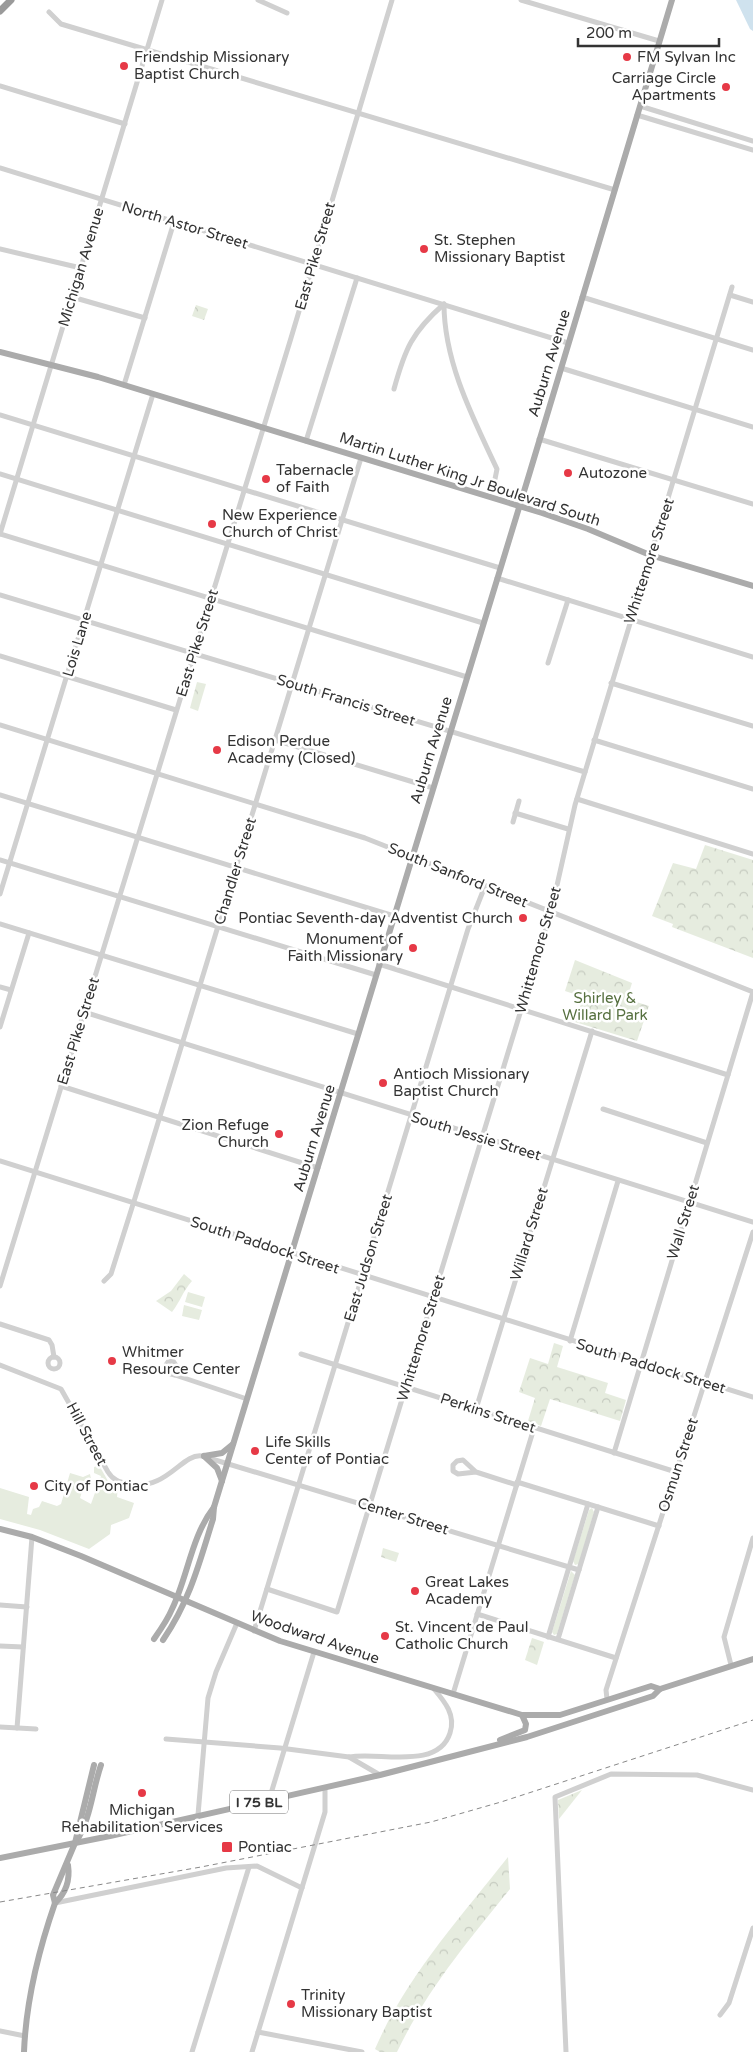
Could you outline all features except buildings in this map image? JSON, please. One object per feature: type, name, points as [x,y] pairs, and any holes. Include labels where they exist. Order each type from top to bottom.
[{"type":"highway","points":[[0,10],[11,0]]},
{"type":"main road","name":"Auburn Avenue","points":[[162,1640],[186,1601],[193,1584],[213,1518],[214,1508],[520,506],[672,0]]},
{"type":"main road","name":"Martin Luther King Jr Boulevard South","points":[[0,352],[124,385],[520,506],[588,529],[650,555],[753,586]]},
{"type":"main road","points":[[204,1456],[222,1453],[234,1443]]},
{"type":"main road","points":[[204,1456],[217,1468],[222,1482]]},
{"type":"main road","name":"Auburn Avenue","points":[[154,1639],[172,1610],[190,1557],[207,1516],[214,1508]]},
{"type":"main road","name":"Woodward Avenue","points":[[0,1529],[32,1538],[81,1556],[254,1631],[314,1652],[522,1715],[560,1715],[651,1686],[660,1689]]},
{"type":"main road","points":[[190,1557],[186,1579],[193,1584]]},
{"type":"main road","name":"Woodward Avenue","points":[[0,1858],[325,1788],[536,1734],[653,1696],[660,1689],[753,1659]]},
{"type":"main road","points":[[478,1749],[521,1733],[526,1726],[522,1715]]},
{"type":"main road","points":[[24,2052],[24,2036],[34,1974],[55,1903],[53,1895],[60,1874],[68,1864],[75,1843],[86,1823],[97,1765]]},
{"type":"street","name":"Michigan Avenue","points":[[0,534],[162,0]]},
{"type":"street","points":[[258,0],[287,13]]},
{"type":"street","name":"East Pike Street","points":[[0,1286],[392,0]]},
{"type":"street","points":[[520,0],[659,42]]},
{"type":"street","points":[[49,12],[61,24],[615,190]]},
{"type":"street","points":[[0,86],[125,124]]},
{"type":"street","points":[[640,106],[753,141]]},
{"type":"street","points":[[637,115],[753,150]]},
{"type":"street","name":"North Astor Street","points":[[0,168],[568,343]]},
{"type":"street","points":[[124,385],[174,222]]},
{"type":"street","points":[[0,248],[81,268]]},
{"type":"street","points":[[306,441],[357,278]]},
{"type":"street","name":"Whittemore Street","points":[[267,1589],[338,1612],[551,912],[568,830],[594,740],[732,287]]},
{"type":"street","points":[[730,295],[753,302]]},
{"type":"street","points":[[72,296],[145,318]]},
{"type":"street","points":[[582,297],[753,350]]},
{"type":"street","points":[[394,389],[412,338],[425,320],[444,304]]},
{"type":"street","points":[[444,304],[449,340],[459,379],[471,413],[497,469],[496,479]]},
{"type":"street","points":[[561,368],[753,427]]},
{"type":"street","name":"Lois Lane","points":[[0,894],[153,394]]},
{"type":"street","points":[[0,415],[500,568]]},
{"type":"street","points":[[539,439],[753,504]]},
{"type":"street","name":"Chandler Street","points":[[104,1281],[112,1274],[361,458]]},
{"type":"street","points":[[0,474],[483,623]]},
{"type":"street","points":[[0,534],[467,677]]},
{"type":"street","points":[[497,578],[753,657]]},
{"type":"street","name":"South Francis Street","points":[[0,595],[585,772]]},
{"type":"street","points":[[548,663],[568,600]]},
{"type":"street","points":[[0,656],[176,710]]},
{"type":"street","points":[[611,683],[753,726]]},
{"type":"street","name":"South Sanford Street","points":[[0,725],[356,835],[753,992]]},
{"type":"street","points":[[275,740],[433,788]]},
{"type":"street","points":[[594,740],[753,789]]},
{"type":"street","points":[[0,795],[394,916]]},
{"type":"street","points":[[577,799],[753,854]]},
{"type":"street","points":[[513,822],[519,801]]},
{"type":"street","points":[[515,813],[568,830]]},
{"type":"street","points":[[0,860],[376,975]]},
{"type":"street","name":"East Judson Street","points":[[254,1631],[468,929],[485,886]]},
{"type":"street","points":[[0,924],[358,1034]]},
{"type":"street","points":[[0,1027],[29,933]]},
{"type":"street","points":[[380,964],[728,1075]]},
{"type":"street","points":[[0,987],[11,990]]},
{"type":"street","name":"Wall Street","points":[[614,1453],[753,992]]},
{"type":"street","name":"South Jessie Street","points":[[84,1012],[340,1094],[753,1222]]},
{"type":"street","name":"Willard Street","points":[[476,1409],[592,1031]]},
{"type":"street","points":[[62,1086],[318,1168]]},
{"type":"street","points":[[603,1109],[707,1142]]},
{"type":"street","name":"South Paddock Street","points":[[0,1161],[753,1397]]},
{"type":"street","points":[[570,1340],[618,1180]]},
{"type":"street","name":"Osmun Street","points":[[607,1699],[606,1690],[616,1658],[753,1232]]},
{"type":"street","points":[[0,1324],[48,1340],[52,1345],[54,1356]]},
{"type":"street","name":"Perkins Street","points":[[301,1354],[676,1472]]},
{"type":"street","name":"Hill Street","points":[[0,1365],[56,1385],[63,1390],[108,1472],[116,1480],[138,1484],[156,1482],[170,1475],[190,1458],[204,1456]]},
{"type":"street","points":[[175,1375],[247,1399]]},
{"type":"street","points":[[453,1694],[534,1428]]},
{"type":"street","points":[[204,1456],[228,1463]]},
{"type":"street","name":"Center Street","points":[[228,1463],[579,1570]]},
{"type":"street","points":[[476,1472],[659,1526]]},
{"type":"street","points":[[548,1637],[588,1504]]},
{"type":"street","points":[[558,1640],[598,1507]]},
{"type":"street","points":[[17,1728],[32,1538]]},
{"type":"street","points":[[731,1665],[724,1642],[724,1635],[753,1538]]},
{"type":"street","points":[[0,1605],[27,1607]]},
{"type":"street","points":[[477,1614],[616,1658]]},
{"type":"street","points":[[198,1815],[211,1685],[237,1623]]},
{"type":"street","points":[[0,1646],[23,1647]]},
{"type":"street","points":[[269,1800],[314,1652]]},
{"type":"street","points":[[166,1739],[285,1749],[348,1757],[358,1755],[410,1758],[431,1752],[442,1746],[450,1733],[452,1716],[446,1703],[434,1689]]},
{"type":"street","points":[[0,1727],[36,1729]]},
{"type":"street","points":[[348,1757],[380,1775]]},
{"type":"street","points":[[566,2052],[554,1797],[608,1774],[696,1775],[753,1790]]},
{"type":"street","points":[[252,2052],[325,1812],[325,1788]]},
{"type":"street","points":[[55,1903],[73,1901],[126,1887],[249,1866],[260,1867],[302,1888]]},
{"type":"street","points":[[192,2052],[249,1866]]},
{"type":"street","points":[[720,2015],[729,2003],[753,1928]]},
{"type":"street","points":[[0,2031],[24,2036]]},
{"type":"street","points":[[258,2032],[362,2052]]},
{"type":"green space","points":[[196,305],[208,309],[204,320],[192,316]]},
{"type":"green space","points":[[197,682],[206,684],[198,711],[190,708]]},
{"type":"green space","points":[[705,845],[753,860],[753,958],[672,927],[673,924],[652,916],[673,863],[696,869]]},
{"type":"green space","name":"Shirley & Willard Park","points":[[575,960],[632,983],[627,999],[649,1006],[637,1041],[575,1022],[583,997],[565,991]]},
{"type":"green space","points":[[184,1274],[192,1281],[172,1312],[156,1301],[171,1291]]},
{"type":"green space","points":[[188,1292],[205,1297],[202,1307],[185,1302]]},
{"type":"green space","points":[[184,1305],[202,1310],[199,1320],[182,1316]]},
{"type":"green space","points":[[554,1343],[563,1346],[557,1367],[608,1383],[605,1393],[626,1400],[620,1421],[550,1399],[541,1426],[528,1421],[535,1398],[519,1392],[530,1358],[548,1364]]},
{"type":"green space","points":[[94,1467],[100,1467],[108,1481],[118,1485],[117,1497],[134,1503],[129,1518],[111,1525],[110,1534],[89,1549],[40,1530],[0,1519],[0,1488],[29,1497],[27,1514],[31,1515],[33,1509],[39,1507],[42,1501],[57,1506],[61,1504],[70,1473],[83,1477],[90,1474],[91,1479],[86,1479],[80,1498],[91,1504],[101,1476],[94,1473]]},
{"type":"green space","points":[[592,1508],[594,1512],[579,1564],[575,1565],[573,1561],[589,1510]]},
{"type":"green space","points":[[383,1548],[399,1553],[396,1562],[381,1557]]},
{"type":"green space","points":[[571,1571],[575,1575],[557,1634],[554,1635],[552,1632]]},
{"type":"green space","points":[[532,1638],[544,1642],[537,1665],[525,1660]]},
{"type":"green space","points":[[582,1790],[559,1819],[558,1800]]},
{"type":"green space","points":[[508,1857],[510,1889],[463,1947],[434,1987],[397,2052],[380,2052],[375,2049],[402,1997],[418,1973]]},
{"type":"water","points":[[736,0],[753,0],[753,31],[750,29]]},
{"type":"railway","points":[[0,1902],[201,1867],[431,1822],[501,1802],[753,1720]]},
{"type":"place","name":"FM Sylvan Inc","points":[[627,57]]},
{"type":"place","name":"Friendship Missionary Baptist Church","points":[[124,66]]},
{"type":"place","name":"Carriage Circle Apartments","points":[[726,87]]},
{"type":"place","name":"St. Stephen Missionary Baptist","points":[[424,249]]},
{"type":"place","name":"Autozone","points":[[568,473]]},
{"type":"place","name":"Tabernacle of Faith","points":[[266,479]]},
{"type":"place","name":"New Experience Church of Christ","points":[[212,524]]},
{"type":"place","name":"Edison Perdue Academy (Closed)","points":[[217,750]]},
{"type":"place","name":"Pontiac Seventh-day Adventist Church","points":[[523,918]]},
{"type":"place","name":"Monument of Faith Missionary","points":[[413,948]]},
{"type":"place","name":"Antioch Missionary Baptist Church","points":[[383,1083]]},
{"type":"place","name":"Zion Refuge Church","points":[[279,1134]]},
{"type":"place","name":"Whitmer Resource Center","points":[[112,1361]]},
{"type":"place","name":"Life Skills Center of Pontiac","points":[[255,1451]]},
{"type":"place","name":"City of Pontiac","points":[[34,1486]]},
{"type":"place","name":"Great Lakes Academy","points":[[415,1591]]},
{"type":"place","name":"St. Vincent de Paul Catholic Church","points":[[385,1636]]},
{"type":"place","name":"Michigan Rehabilitation Services","points":[[142,1793]]},
{"type":"place","name":"Pontiac","points":[[227,1847]]},
{"type":"place","name":"Trinity Missionary Baptist","points":[[291,2004]]}]
